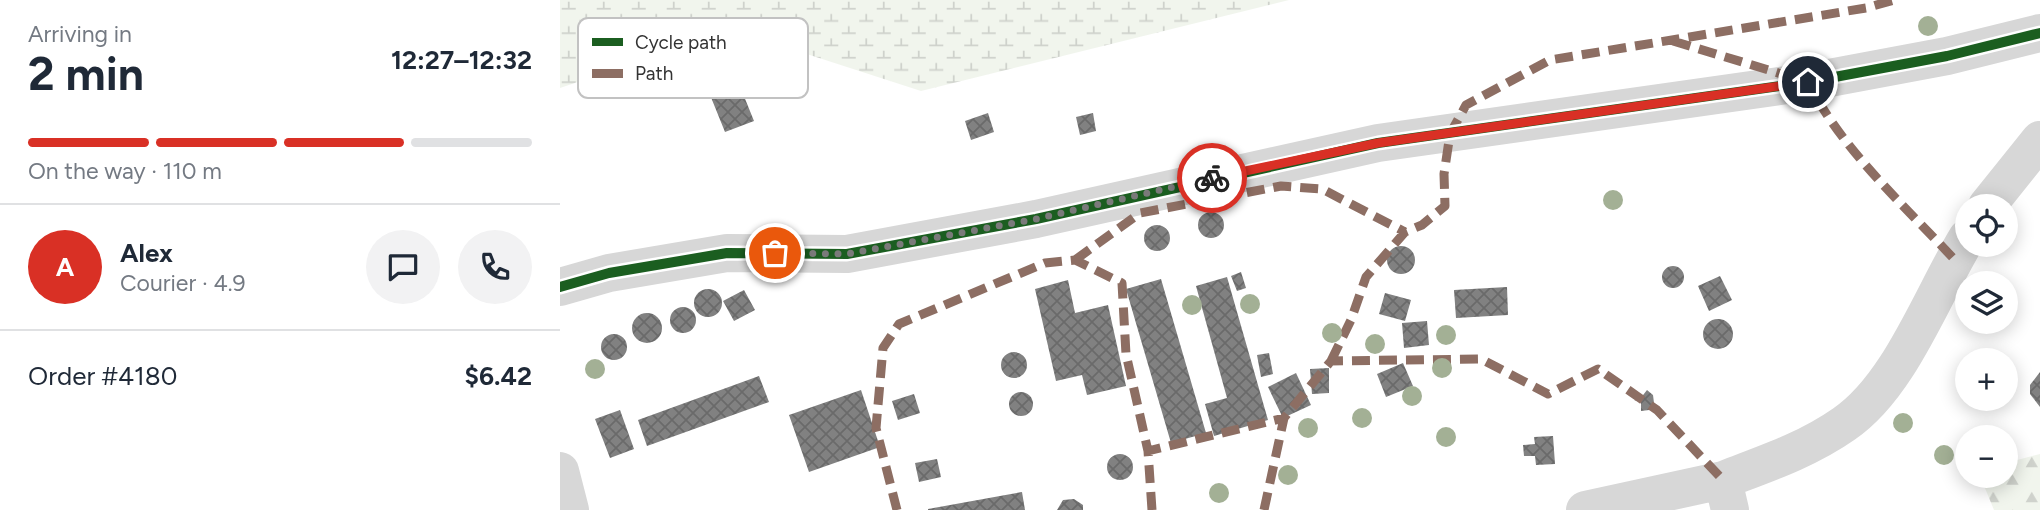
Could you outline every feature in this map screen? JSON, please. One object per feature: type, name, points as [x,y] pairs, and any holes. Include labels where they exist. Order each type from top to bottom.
[{"type":"street","points":[[560,287],[609,273],[727,253],[847,254],[1036,219],[1378,143],[1808,82],[1947,56],[2040,33]]},
{"type":"street","points":[[1997,194],[2040,140]]},
{"type":"street","points":[[1585,510],[1726,495],[1847,423],[1865,405],[1913,339],[1957,257]]},
{"type":"street","points":[[560,471],[570,510]]},
{"type":"green space","points":[[560,0],[1289,0],[921,91],[808,54],[808,18],[578,18],[578,82],[560,88]]},
{"type":"green space","points":[[2040,454],[2040,510],[1994,510],[1985,488],[2018,488],[2018,460]]},
{"type":"building","points":[[711,98],[745,98],[754,121],[725,132]]},
{"type":"building","points":[[988,113],[994,132],[971,140],[965,121]]},
{"type":"building","points":[[1093,113],[1096,131],[1080,135],[1076,117]]},
{"type":"building","points":[[1211,212],[1220,216],[1224,225],[1220,234],[1211,238],[1202,234],[1198,225],[1202,216]]},
{"type":"building","points":[[1157,225],[1166,229],[1170,238],[1166,247],[1157,251],[1148,247],[1144,238],[1148,229]]},
{"type":"building","points":[[1401,246],[1411,250],[1415,260],[1411,270],[1401,274],[1391,270],[1387,260],[1391,250]]},
{"type":"building","points":[[1673,266],[1683,273],[1684,277],[1677,287],[1673,288],[1663,281],[1662,277],[1669,267]]},
{"type":"building","points":[[1241,272],[1246,288],[1237,291],[1231,276]]},
{"type":"building","points":[[1720,276],[1732,300],[1709,311],[1698,286]]},
{"type":"building","points":[[1227,277],[1268,420],[1214,436],[1205,404],[1227,398],[1196,286]]},
{"type":"building","points":[[1161,279],[1206,433],[1171,443],[1126,289]]},
{"type":"building","points":[[1068,280],[1075,313],[1108,305],[1126,386],[1087,395],[1082,375],[1056,381],[1035,289]]},
{"type":"building","points":[[1507,287],[1508,315],[1456,318],[1454,290]]},
{"type":"building","points":[[708,289],[718,293],[722,303],[718,313],[708,317],[698,313],[694,303],[698,293]]},
{"type":"building","points":[[744,290],[755,310],[734,321],[723,301]]},
{"type":"building","points":[[1385,293],[1411,300],[1405,321],[1379,314]]},
{"type":"building","points":[[683,307],[693,310],[696,320],[693,330],[683,333],[673,330],[670,320],[673,310]]},
{"type":"building","points":[[647,313],[658,317],[662,328],[658,339],[647,343],[636,339],[632,328],[636,317]]},
{"type":"building","points":[[1718,319],[1729,323],[1733,334],[1729,345],[1718,349],[1707,345],[1703,334],[1707,323]]},
{"type":"building","points":[[1427,321],[1429,345],[1404,348],[1402,323]]},
{"type":"building","points":[[614,334],[623,338],[627,347],[623,356],[614,360],[605,356],[601,347],[605,338]]},
{"type":"building","points":[[1014,352],[1023,356],[1027,365],[1023,374],[1014,378],[1005,374],[1001,365],[1005,356]]},
{"type":"building","points":[[1269,353],[1273,374],[1261,377],[1257,355]]},
{"type":"building","points":[[1403,363],[1413,386],[1386,397],[1377,374]]},
{"type":"building","points":[[1329,368],[1329,393],[1312,394],[1310,369]]},
{"type":"building","points":[[2040,372],[2040,407],[2030,394],[2030,385]]},
{"type":"building","points":[[1296,373],[1311,405],[1283,418],[1268,387]]},
{"type":"building","points":[[759,376],[769,402],[647,446],[638,420]]},
{"type":"building","points":[[861,390],[880,447],[809,472],[789,415]]},
{"type":"building","points":[[1647,390],[1653,395],[1654,403],[1649,410],[1641,411],[1641,401],[1634,401],[1640,399]]},
{"type":"building","points":[[1021,392],[1032,399],[1033,404],[1026,415],[1021,416],[1010,409],[1009,404],[1016,393]]},
{"type":"building","points":[[914,394],[920,413],[898,420],[892,401]]},
{"type":"building","points":[[620,410],[634,449],[610,458],[595,419]]},
{"type":"building","points":[[1553,436],[1555,464],[1536,465],[1535,456],[1524,456],[1523,445],[1535,444],[1534,437]]},
{"type":"building","points":[[1120,454],[1129,458],[1133,467],[1129,476],[1120,480],[1111,476],[1107,467],[1111,458]]},
{"type":"building","points":[[937,459],[941,477],[919,482],[915,463]]},
{"type":"building","points":[[1022,492],[1025,510],[928,510],[928,509]]},
{"type":"building","points":[[1074,499],[1083,505],[1083,510],[1057,510],[1063,500]]},
{"type":"marked path","points":[[1331,361],[1351,320],[1366,277],[1405,232],[1422,225],[1445,206],[1444,174],[1450,134],[1466,105],[1550,60],[1866,8],[1894,0]]},
{"type":"marked path","points":[[1673,41],[1808,82],[1838,131],[1856,153],[1954,259]]},
{"type":"marked path","points":[[1075,260],[1140,213],[1281,186],[1322,189],[1405,232]]},
{"type":"marked path","points":[[897,510],[876,428],[883,348],[899,324],[1045,263],[1075,260],[1122,283],[1126,354],[1148,451]]},
{"type":"marked path","points":[[1264,510],[1284,418],[1331,361],[1481,359],[1548,394],[1598,369],[1657,410],[1723,480]]},
{"type":"marked path","points":[[1152,510],[1148,451],[1284,418]]},
{"type":"cycle path","points":[[560,287],[609,273],[727,253],[847,254],[1036,219],[1378,143],[1808,82],[1947,56],[2040,33]]},
{"type":"way so far","points":[[775,253],[847,254],[1036,219],[1212,178]]},
{"type":"route","points":[[1212,178],[1378,143],[1808,82]]}]
